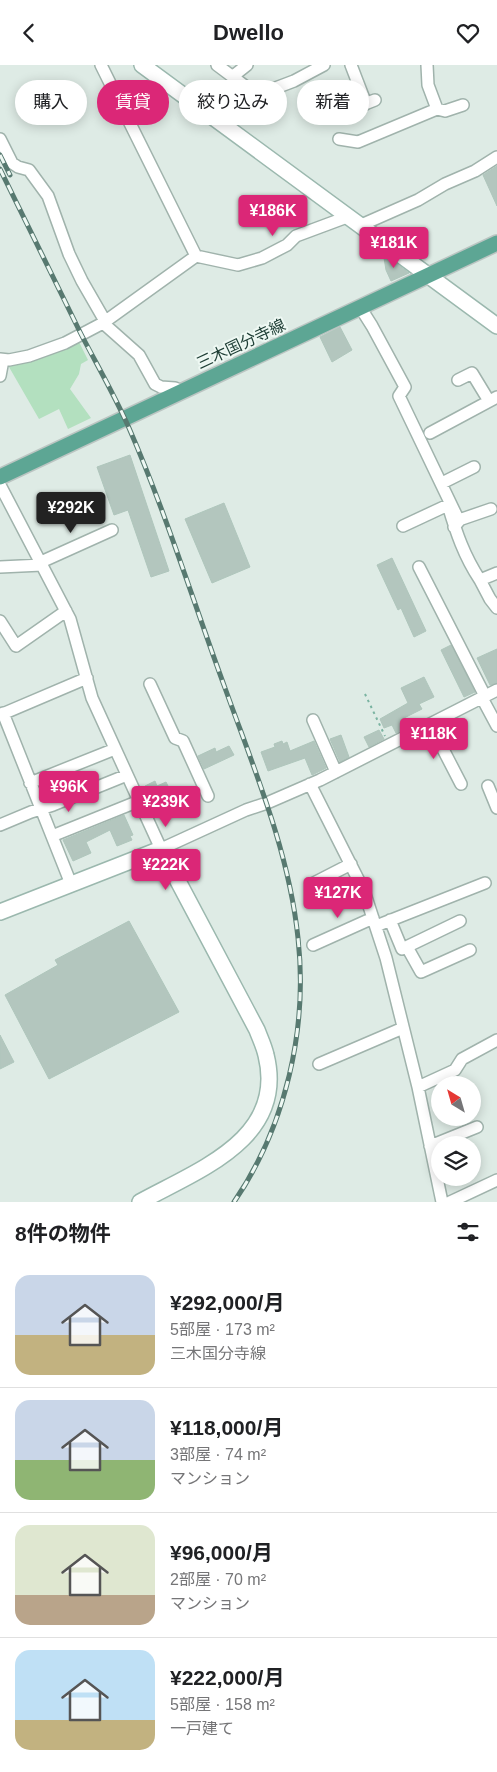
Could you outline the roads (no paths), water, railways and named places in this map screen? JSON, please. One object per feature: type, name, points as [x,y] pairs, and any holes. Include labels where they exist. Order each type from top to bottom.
[{"type":"main road","name":"三木国分寺線","points":[[0,477],[497,243]]},
{"type":"street","points":[[101,65],[196,255]]},
{"type":"street","points":[[142,65],[179,93]]},
{"type":"street","points":[[217,65],[236,80]]},
{"type":"street","points":[[232,77],[247,65]]},
{"type":"street","points":[[350,65],[356,80]]},
{"type":"street","points":[[427,65],[428,85],[437,109]]},
{"type":"street","points":[[287,84],[320,66]]},
{"type":"street","points":[[339,139],[358,142],[437,109],[445,111],[463,105]]},
{"type":"street","points":[[222,125],[497,326]]},
{"type":"street","points":[[0,139],[12,163],[29,170],[48,195],[69,254],[104,322],[139,355],[155,384],[161,387],[175,387],[181,391]]},
{"type":"street","points":[[0,377],[2,359],[29,356],[65,343],[104,322],[196,255],[238,265],[262,258],[287,245],[296,236],[353,221],[418,200],[497,157]]},
{"type":"street","points":[[360,307],[405,387],[398,397],[442,483],[457,523],[466,557],[497,608]]},
{"type":"street","points":[[430,433],[493,399],[472,373],[458,380]]},
{"type":"street","points":[[442,483],[474,467]]},
{"type":"street","points":[[0,485],[70,619],[92,698],[160,849],[257,1030],[266,1055],[270,1083],[264,1108],[254,1128],[238,1145],[217,1159],[140,1202]]},
{"type":"street","points":[[404,526],[448,505],[457,523]]},
{"type":"street","points":[[457,523],[490,509]]},
{"type":"street","points":[[0,567],[42,564],[112,530]]},
{"type":"street","points":[[419,567],[497,726]]},
{"type":"street","points":[[480,580],[497,573]]},
{"type":"street","points":[[0,621],[16,646],[66,611]]},
{"type":"street","points":[[71,884],[2,714],[87,678]]},
{"type":"street","points":[[150,684],[175,738],[183,741],[208,796]]},
{"type":"street","points":[[0,912],[160,849],[218,822],[310,784],[497,690]]},
{"type":"street","points":[[313,720],[336,772]]},
{"type":"street","points":[[430,724],[461,784]]},
{"type":"street","points":[[30,783],[115,749]]},
{"type":"street","points":[[0,825],[127,775]]},
{"type":"street","points":[[310,784],[351,864],[375,922],[386,958],[418,1087],[442,1202]]},
{"type":"street","points":[[488,786],[497,808]]},
{"type":"street","points":[[52,836],[138,801]]},
{"type":"street","points":[[312,884],[351,864]]},
{"type":"street","points":[[313,945],[375,922],[390,921],[484,883]]},
{"type":"street","points":[[390,921],[402,949],[460,921]]},
{"type":"street","points":[[407,947],[420,972],[470,950]]},
{"type":"street","points":[[319,1064],[403,1028]]},
{"type":"street","points":[[418,1087],[454,1070],[462,1059],[497,1040]]},
{"type":"street","points":[[430,1146],[477,1127]]},
{"type":"street","points":[[450,1202],[497,1180]]},
{"type":"railway","points":[[0,155],[10,175]]},
{"type":"railway","points":[[0,169],[129,428],[167,525],[269,811],[287,874],[298,938],[300,972],[300,1007],[296,1041],[280,1109],[252,1173],[234,1202]]}]
